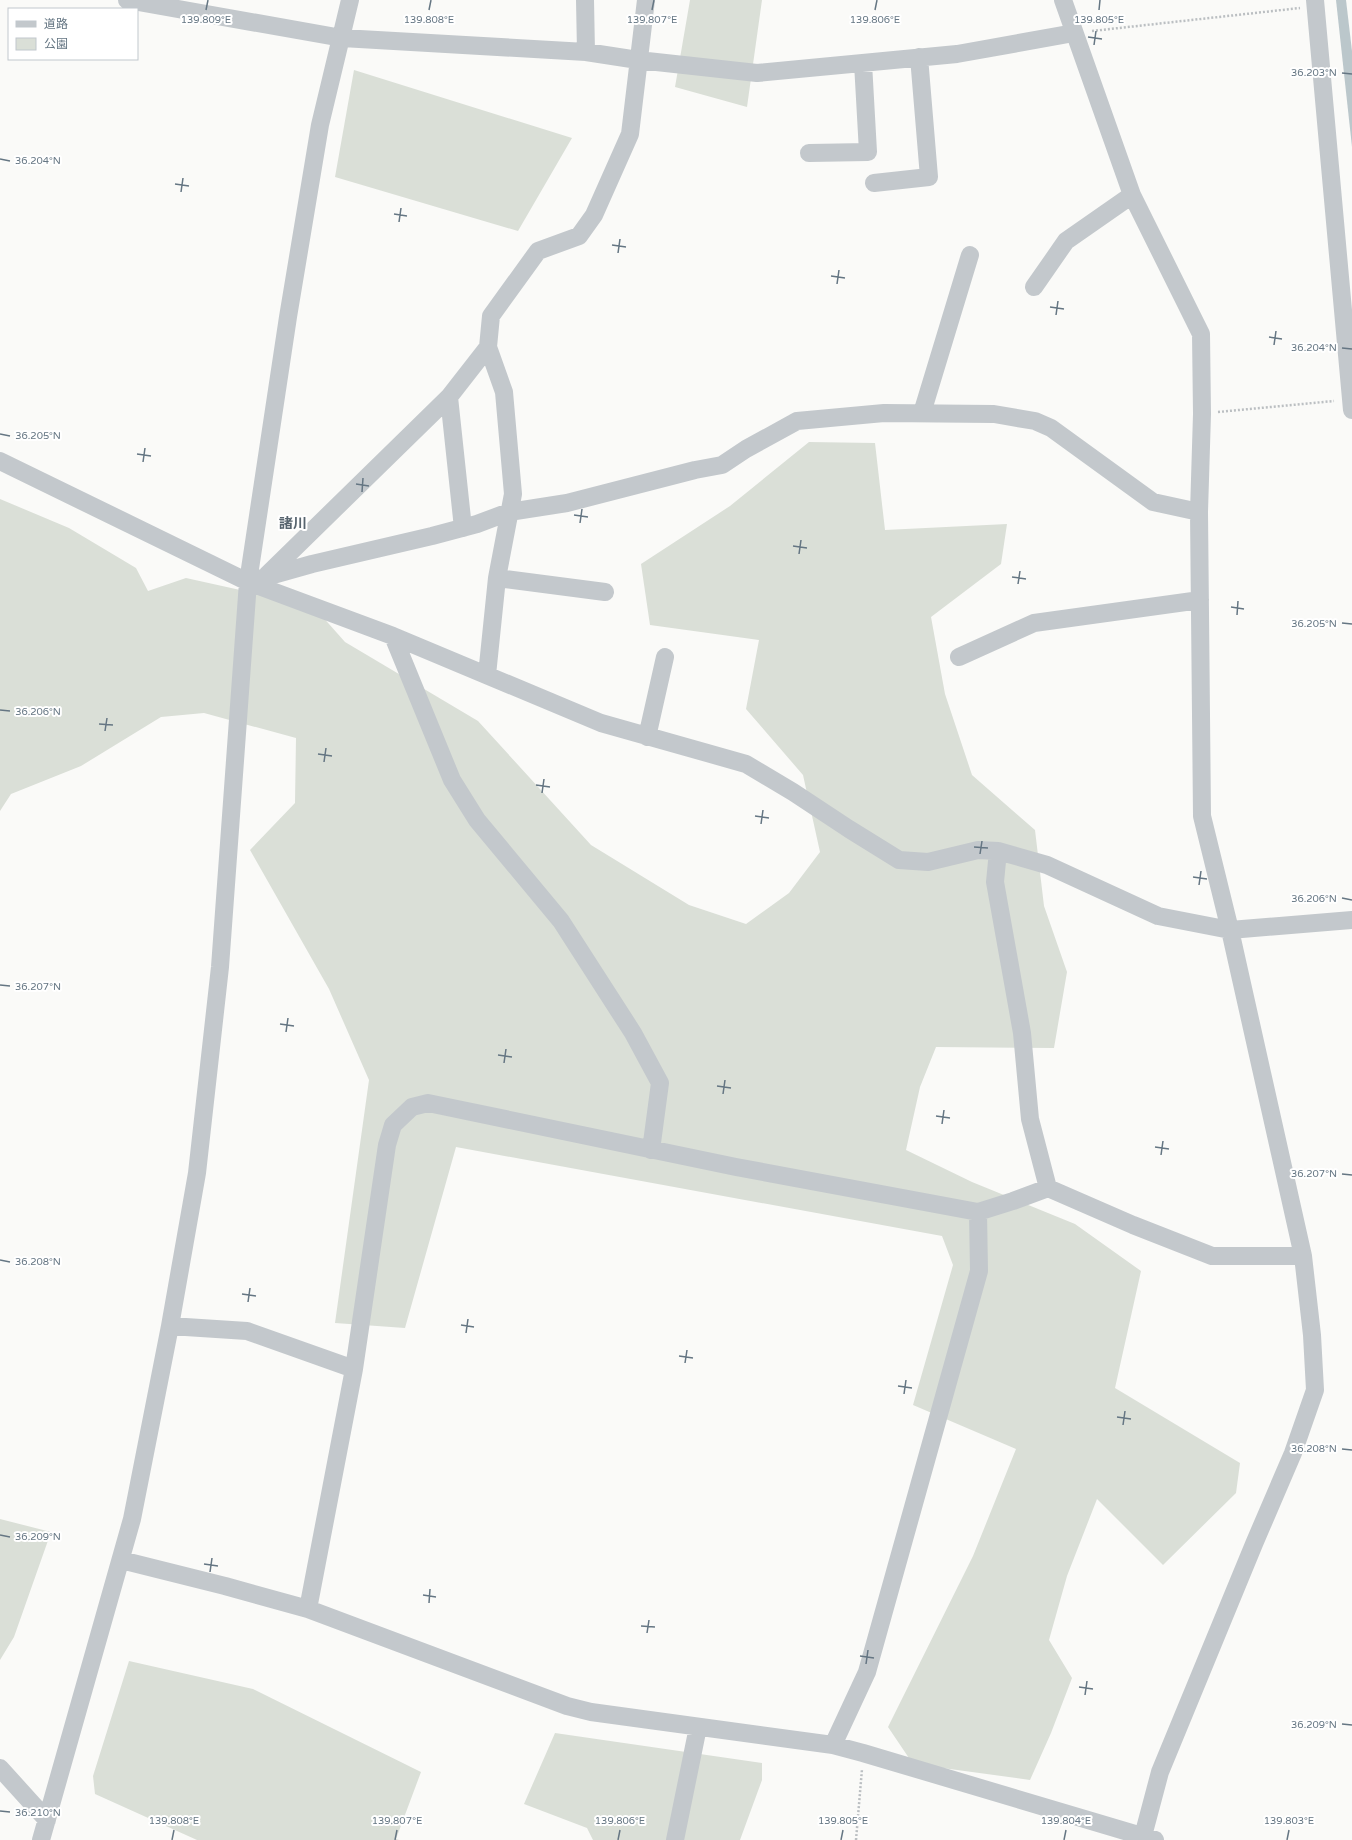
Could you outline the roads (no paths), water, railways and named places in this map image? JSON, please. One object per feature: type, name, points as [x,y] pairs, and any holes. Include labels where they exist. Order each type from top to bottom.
[{"type":"street","points":[[132,0],[342,38],[586,52],[638,60],[757,73],[957,54],[1074,33]]},
{"type":"street","points":[[41,1840],[132,1519],[170,1326],[197,1173],[220,967],[248,582],[288,317],[320,125],[350,0]]},
{"type":"street","points":[[585,0],[586,52]]},
{"type":"street","points":[[487,675],[497,578],[513,494],[504,392],[488,347],[490,316],[538,251],[579,236],[594,215],[630,134],[646,0]]},
{"type":"street","points":[[121,1560],[225,1586],[308,1610],[568,1706],[590,1712],[833,1746],[864,1752],[1149,1838],[1160,1772],[1293,1453],[1315,1390],[1312,1335],[1303,1256],[1230,930],[1202,816],[1199,512],[1202,414],[1201,334],[1132,195],[1063,0]]},
{"type":"street","points":[[1316,3],[1351,405]]},
{"type":"street","points":[[874,183],[929,177],[919,57]]},
{"type":"street","points":[[809,153],[868,152],[863,63]]},
{"type":"street","points":[[1034,286],[1066,242],[1132,195]]},
{"type":"street","points":[[922,413],[970,255]]},
{"type":"street","points":[[265,577],[449,396],[488,347]]},
{"type":"street","points":[[449,396],[463,528]]},
{"type":"street","points":[[248,582],[312,564],[463,528],[509,512],[567,503],[695,470],[722,465],[746,449],[797,421],[884,412],[994,414],[1035,421],[1051,428],[1153,502],[1199,512]]},
{"type":"street","points":[[0,461],[248,582],[393,636],[601,723],[746,764],[900,860],[928,862],[978,850],[998,851],[1047,865],[1158,916],[1230,930],[1352,920]]},
{"type":"street","points":[[497,578],[605,592]]},
{"type":"street","points":[[959,657],[1034,624],[1200,600]]},
{"type":"street","points":[[393,636],[452,780],[477,820],[561,920],[633,1033],[660,1083],[651,1150]]},
{"type":"street","points":[[648,737],[665,657]]},
{"type":"street","points":[[998,851],[995,882],[1022,1033],[1030,1119],[1048,1188]]},
{"type":"street","points":[[308,1610],[354,1369],[386,1145],[393,1125],[412,1107],[428,1103],[651,1150],[978,1212],[1048,1188],[1133,1225],[1212,1256],[1303,1256]]},
{"type":"street","points":[[833,1746],[867,1672],[979,1271],[978,1212]]},
{"type":"street","points":[[170,1326],[247,1331],[354,1369]]},
{"type":"street","points":[[675,1840],[698,1727]]},
{"type":"street","points":[[0,1768],[46,1820]]},
{"type":"district","name":"諸川","points":[[293,523]]}]
